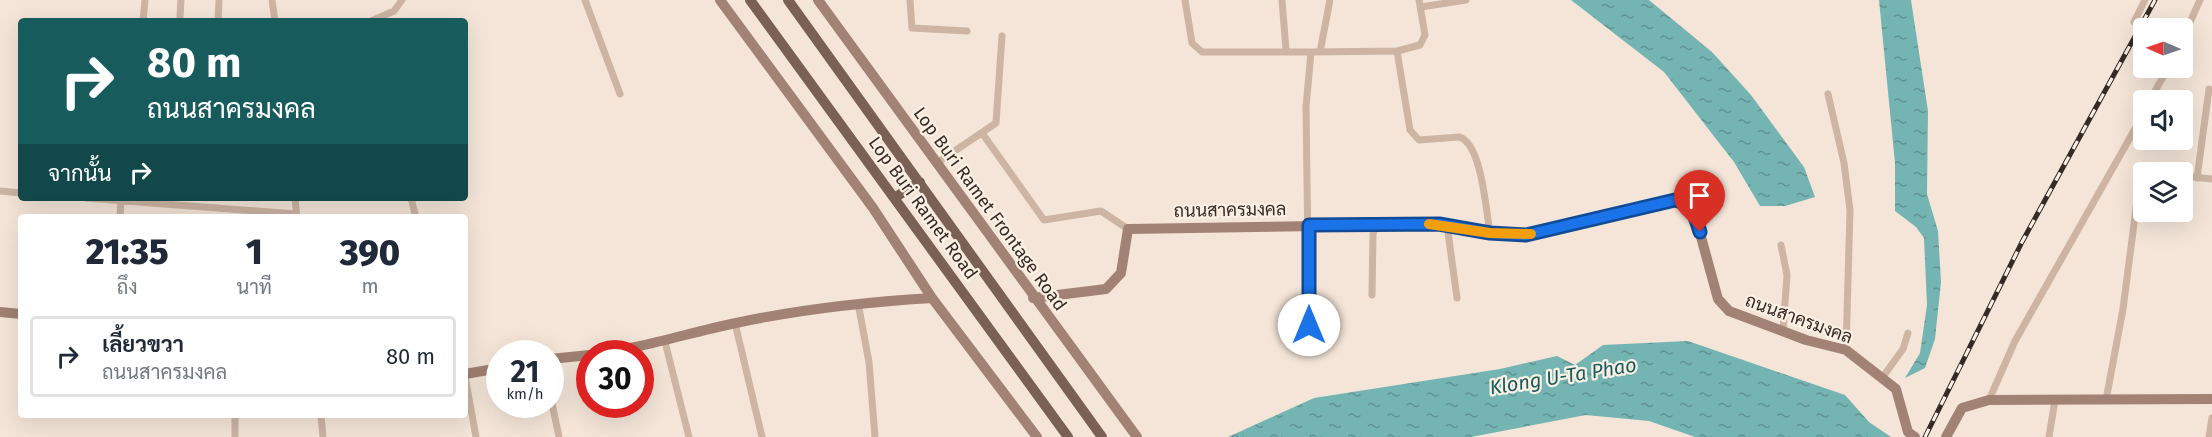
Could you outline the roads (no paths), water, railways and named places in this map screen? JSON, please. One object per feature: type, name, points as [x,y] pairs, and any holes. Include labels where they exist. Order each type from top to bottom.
[{"type":"main road","name":"Lop Buri Ramet Road","points":[[750,0],[1068,437]]},
{"type":"main road","name":"Lop Buri Ramet Road","points":[[788,0],[1102,437]]},
{"type":"main road","points":[[894,198],[920,182]]},
{"type":"street","points":[[143,18],[145,0]]},
{"type":"street","points":[[180,16],[181,0]]},
{"type":"street","points":[[218,18],[219,0]]},
{"type":"street","points":[[272,0],[275,18]]},
{"type":"street","points":[[378,18],[394,11],[402,0]]},
{"type":"street","points":[[585,0],[620,94]]},
{"type":"street","points":[[720,0],[873,208],[932,298],[1037,437]]},
{"type":"street","name":"Lop Buri Ramet Frontage Road","points":[[818,0],[1033,298],[1134,433]]},
{"type":"street","points":[[910,0],[912,28],[967,31]]},
{"type":"street","points":[[1185,0],[1192,43],[1202,52],[1397,51],[1420,45],[1425,35],[1420,4],[1466,0]]},
{"type":"street","points":[[1282,0],[1286,50]]},
{"type":"street","points":[[1320,52],[1330,0]]},
{"type":"street","points":[[2136,18],[2145,0]]},
{"type":"street","points":[[2192,18],[2200,0]]},
{"type":"street","points":[[937,163],[996,123],[1002,36]]},
{"type":"street","points":[[1397,51],[1410,130],[1419,140],[1465,138],[1471,146],[1479,170],[1490,233]]},
{"type":"street","points":[[1309,325],[1306,107],[1311,52]]},
{"type":"street","points":[[2198,178],[2208,120],[2209,89]]},
{"type":"street","points":[[1828,94],[1844,163],[1850,210],[1846,350]]},
{"type":"street","points":[[982,132],[1044,220],[1101,211],[1128,229],[1121,273],[1106,289],[1033,298]]},
{"type":"street","points":[[1989,400],[2015,341],[2133,132]]},
{"type":"street","points":[[2193,177],[2212,179]]},
{"type":"street","points":[[0,191],[18,193]]},
{"type":"street","name":"ถนนสาครมงคล","points":[[1128,229],[1447,225],[1490,233],[1526,235],[1675,200],[1681,201],[1695,215],[1718,299],[1729,311],[1783,331],[1846,350],[1896,389],[1908,432],[1915,437]]},
{"type":"street","points":[[144,201],[279,214]]},
{"type":"street","points":[[224,201],[224,208]]},
{"type":"street","points":[[2106,400],[2123,309],[2134,222]]},
{"type":"street","points":[[1372,295],[1374,234],[1375,229],[1382,225]]},
{"type":"street","points":[[1447,225],[1457,298]]},
{"type":"street","points":[[1781,244],[1787,275],[1783,331]]},
{"type":"street","points":[[654,344],[735,323],[858,303],[932,298]]},
{"type":"street","points":[[858,303],[872,384],[875,437]]},
{"type":"street","points":[[0,312],[18,314]]},
{"type":"street","points":[[735,323],[762,437]]},
{"type":"street","points":[[1882,378],[1903,349],[1908,333]]},
{"type":"street","points":[[665,342],[689,437]]},
{"type":"street","points":[[468,374],[486,371]]},
{"type":"street","points":[[468,392],[476,437]]},
{"type":"street","points":[[1946,437],[1962,408],[1989,400],[2212,399]]},
{"type":"street","points":[[2049,437],[2055,400]]},
{"type":"street","points":[[235,418],[235,437]]},
{"type":"street","points":[[321,418],[323,437]]},
{"type":"street","points":[[555,418],[559,437]]},
{"type":"street","points":[[2209,437],[2212,418]]},
{"type":"water","points":[[1571,0],[1649,0],[1712,52],[1751,95],[1804,167],[1815,197],[1785,206],[1760,206],[1734,162],[1664,72]]},
{"type":"water","points":[[1879,0],[1911,0],[1928,111],[1927,194],[1938,231],[1941,282],[1935,339],[1925,368],[1905,378],[1920,353],[1927,305],[1924,238],[1916,227],[1895,211],[1895,163]]},
{"type":"water","name":"Klong U-Ta Phao","points":[[1688,341],[1845,395],[1869,422],[1891,437],[1695,437],[1649,421],[1586,415],[1471,437],[1228,437],[1314,398],[1500,369],[1557,356],[1575,365],[1603,345]]},
{"type":"railway","points":[[1925,437],[2022,242],[2155,0]]}]
